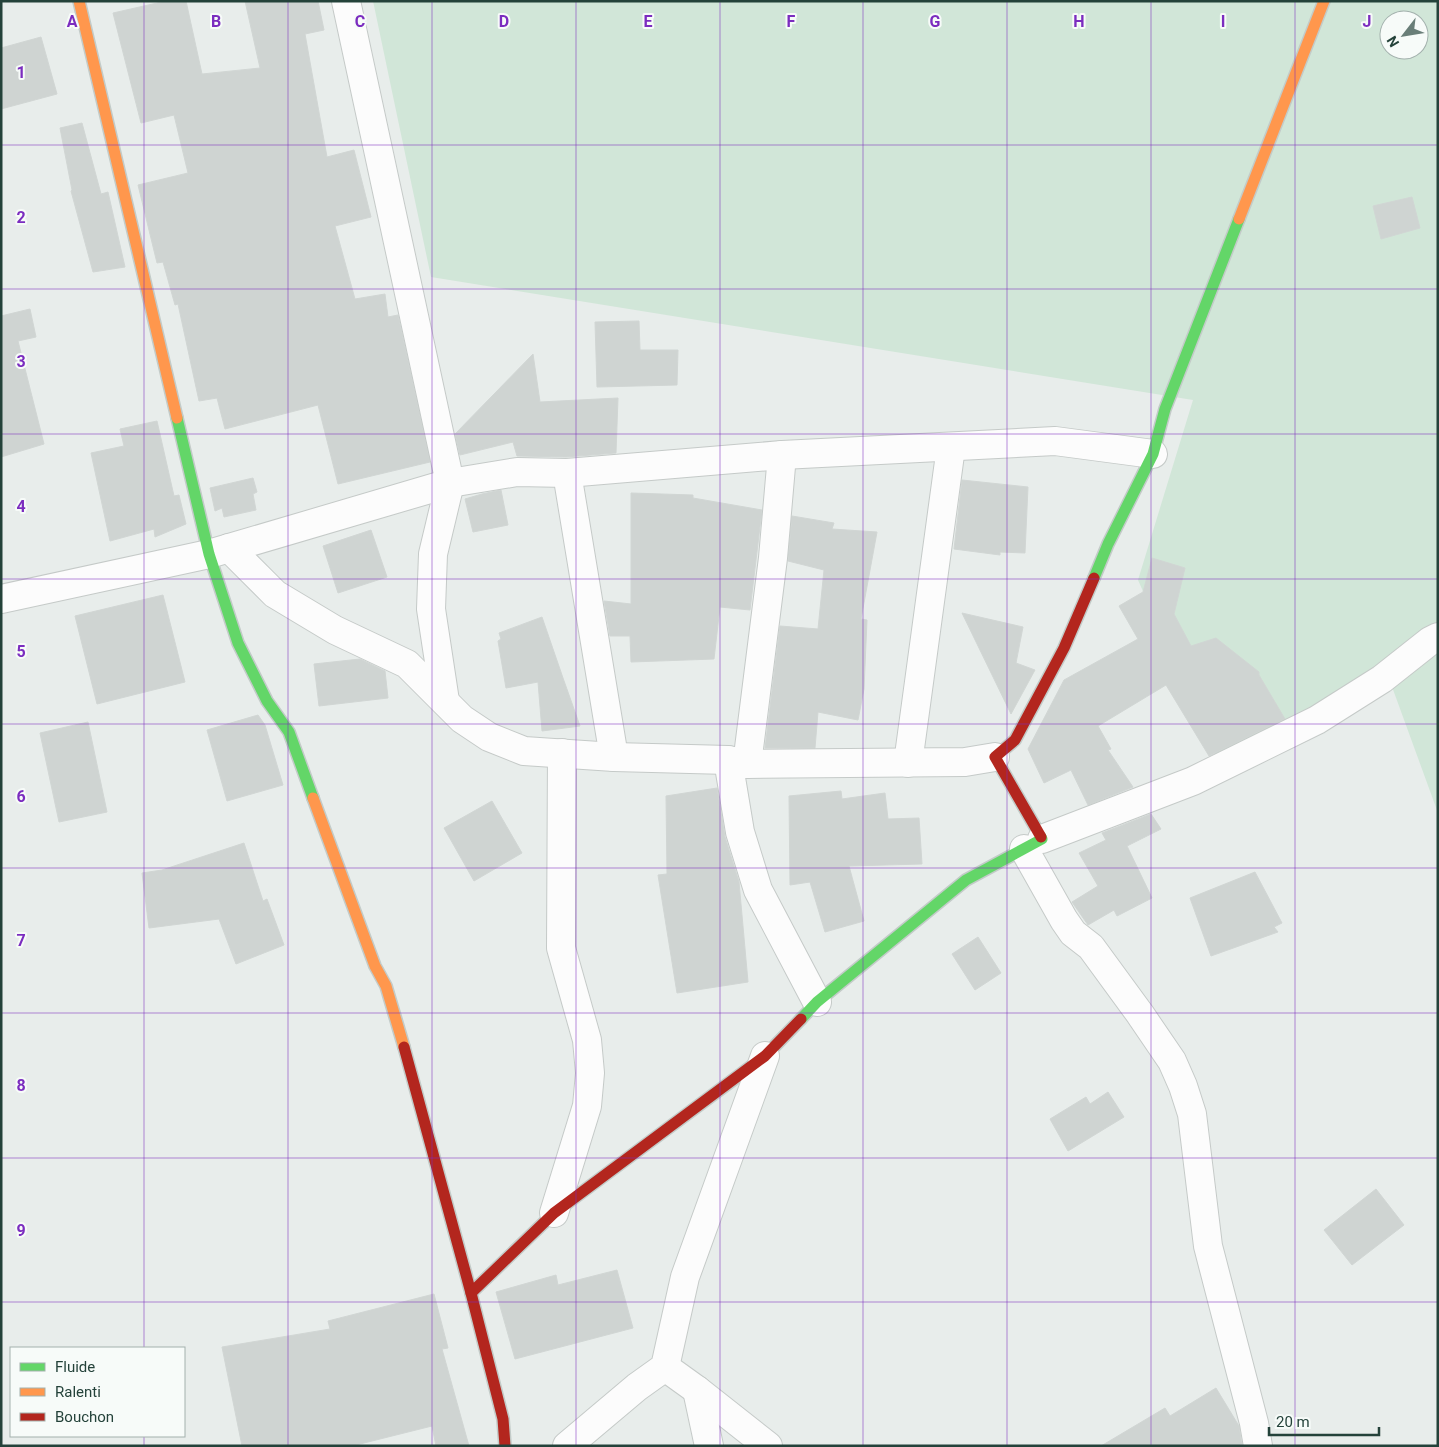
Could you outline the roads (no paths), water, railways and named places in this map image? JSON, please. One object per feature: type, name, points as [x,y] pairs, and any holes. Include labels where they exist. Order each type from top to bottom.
[{"type":"street","points":[[79,1],[219,551],[238,643],[267,701],[289,732],[375,966],[389,993],[504,1419],[505,1446]]},
{"type":"street","points":[[346,1],[450,483],[433,554],[431,609],[445,701]]},
{"type":"street","points":[[219,551],[275,594],[335,630],[407,664],[462,719],[489,737],[524,752],[738,762],[965,762],[995,757],[1014,740],[1064,648],[1108,544],[1153,454],[1165,409],[1324,1]]},
{"type":"street","points":[[1,599],[219,551],[450,483],[517,472],[567,473],[782,455],[1055,442],[1153,454]]},
{"type":"street","points":[[908,763],[928,604],[951,447]]},
{"type":"street","points":[[782,455],[773,558],[738,762],[740,832],[758,890],[817,1002]]},
{"type":"street","points":[[567,473],[614,757]]},
{"type":"street","points":[[471,1293],[554,1213],[765,1056],[817,1002],[966,880],[1033,844],[1193,781],[1317,720],[1382,679],[1430,641],[1438,637]]},
{"type":"street","points":[[554,1213],[587,1106],[590,1073],[586,1040],[561,948],[562,754]]},
{"type":"street","points":[[995,757],[1064,920],[1073,933],[1091,947],[1140,1014],[1172,1060],[1183,1086],[1192,1114],[1208,1246],[1254,1423],[1258,1446]]},
{"type":"street","points":[[567,1446],[637,1387],[665,1367],[685,1277],[765,1056]]},
{"type":"street","points":[[665,1367],[768,1446]]},
{"type":"street","points":[[697,1390],[709,1446]]}]
